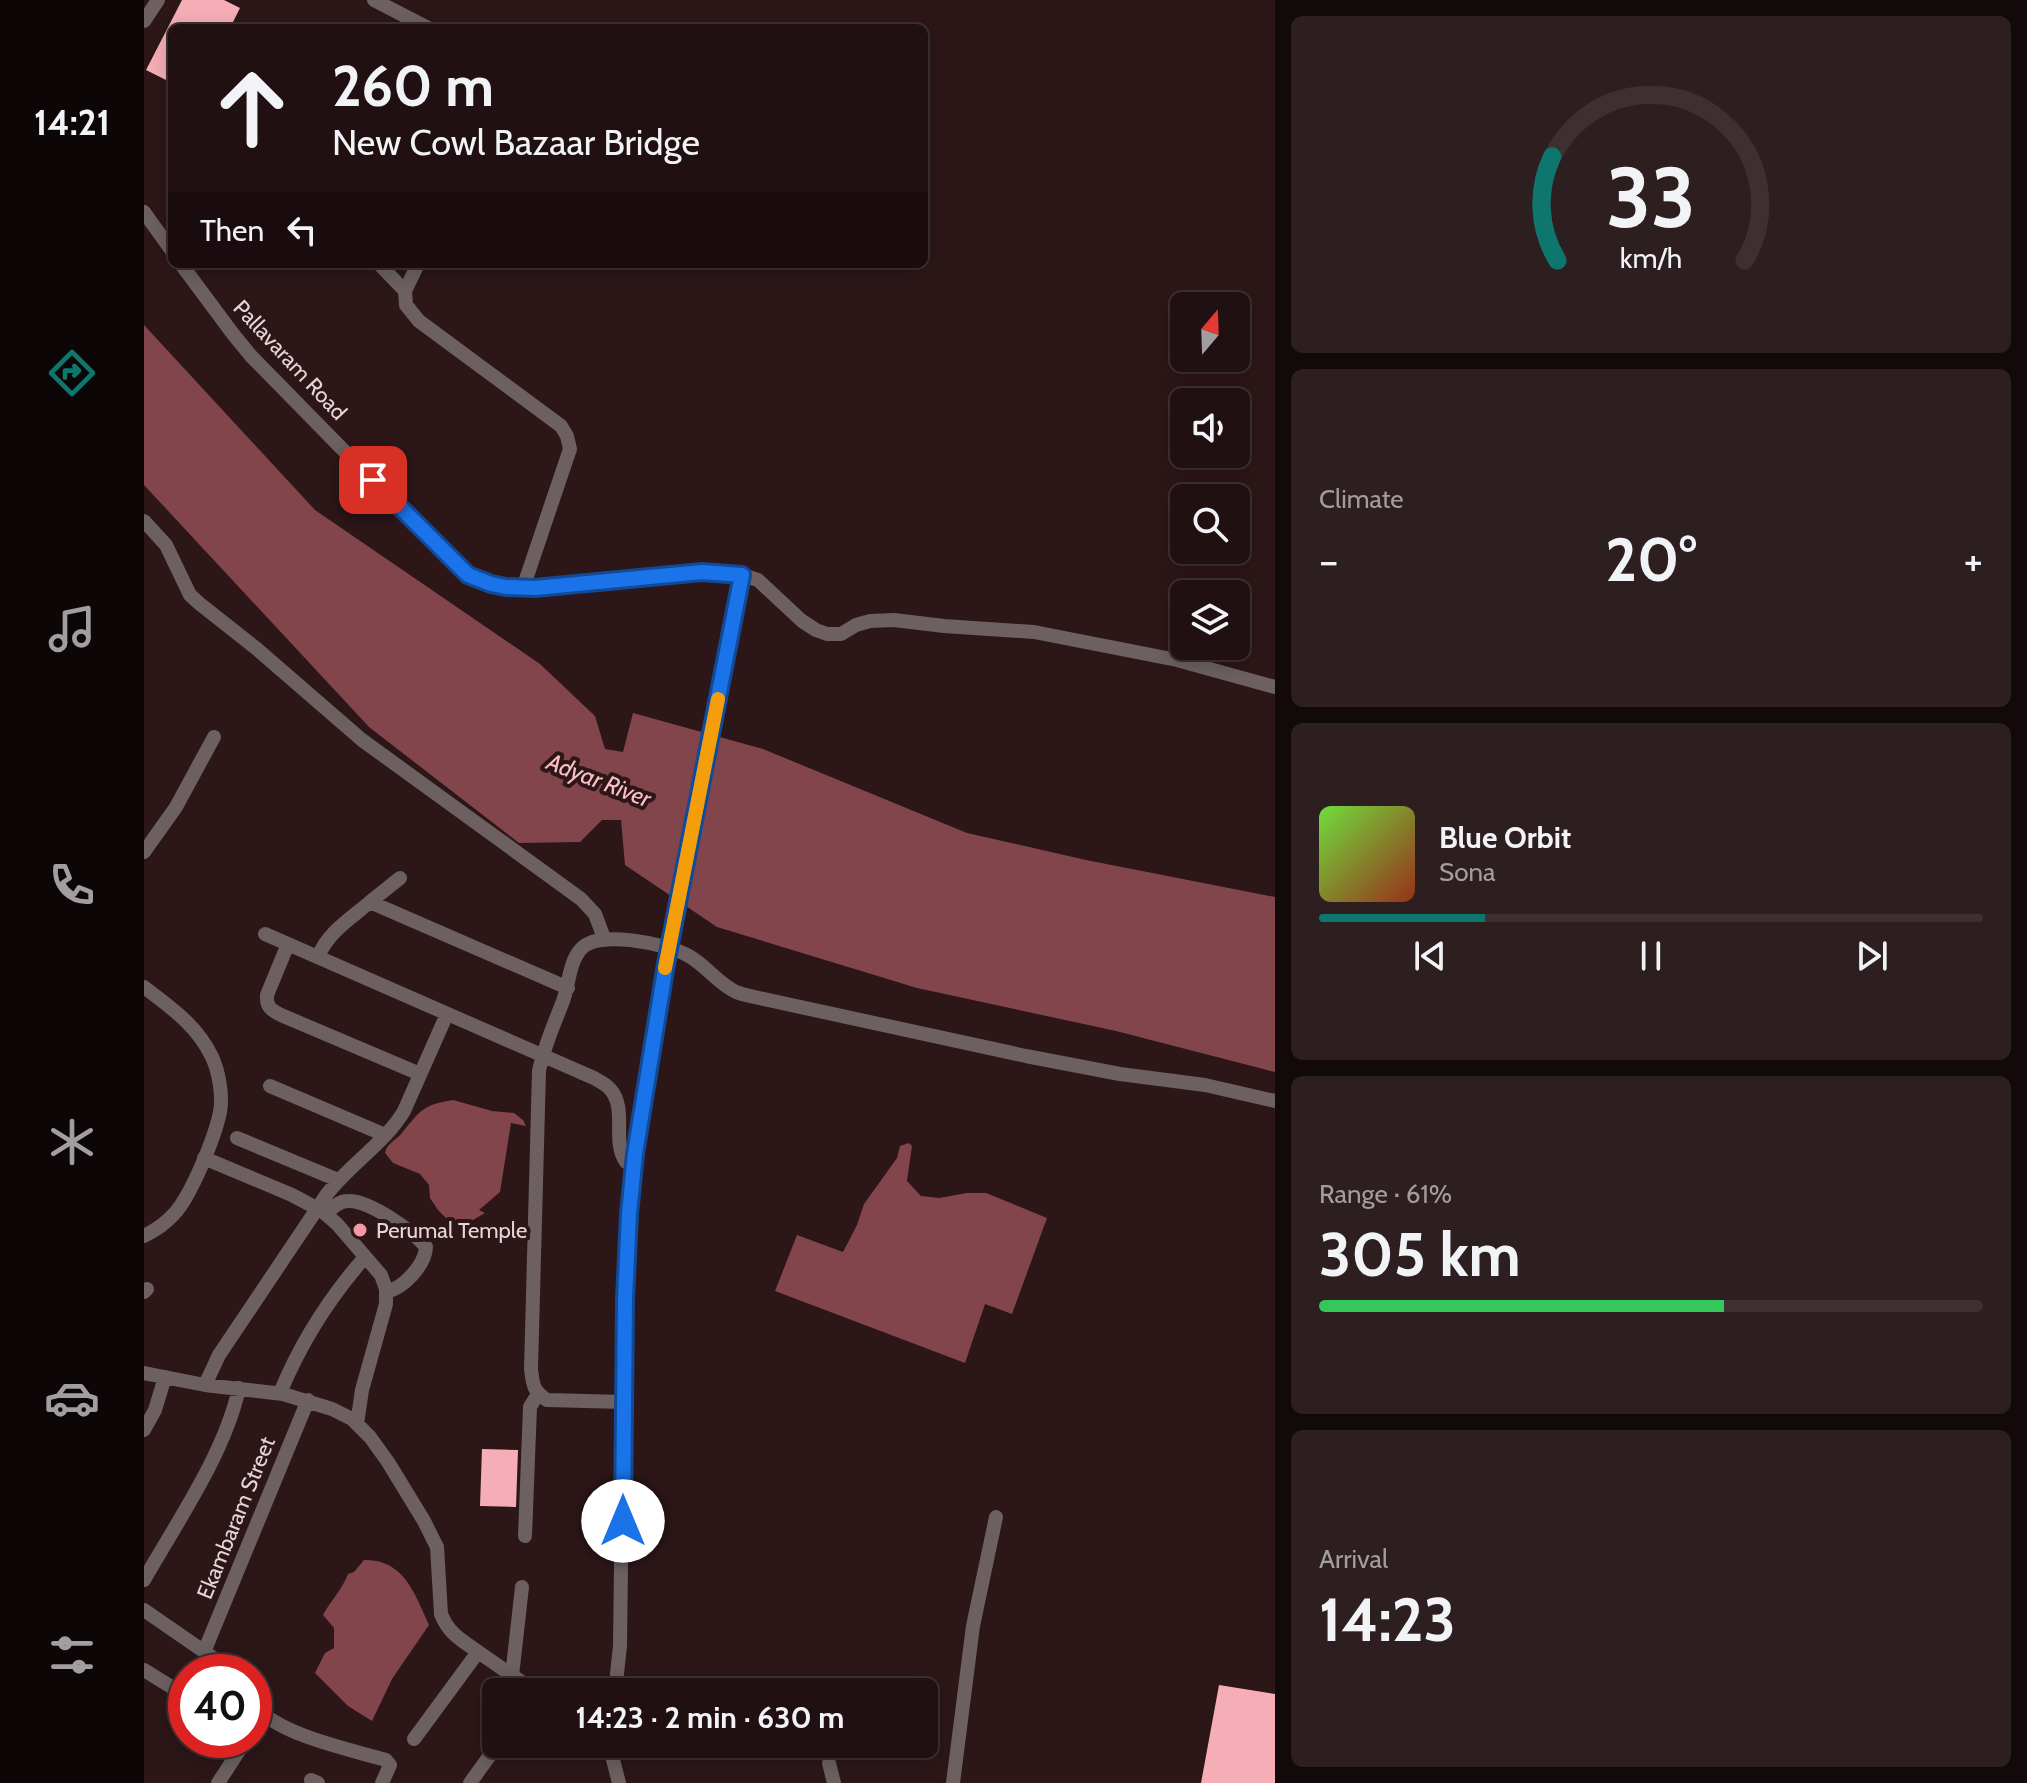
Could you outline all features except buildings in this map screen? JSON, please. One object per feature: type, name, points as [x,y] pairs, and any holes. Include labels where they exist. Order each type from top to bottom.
[{"type":"street","points":[[144,21],[158,0]]},
{"type":"street","points":[[374,0],[420,24]]},
{"type":"street","points":[[144,212],[168,245]]},
{"type":"street","name":"Pallavaram Road","points":[[184,268],[251,356],[468,575],[491,584],[523,588],[607,583],[702,572],[742,575]]},
{"type":"street","points":[[383,268],[405,291]]},
{"type":"street","points":[[416,268],[405,291],[406,305],[419,321],[561,426],[567,436],[570,449],[523,588]]},
{"type":"street","points":[[144,521],[166,545],[190,595],[362,740],[581,899],[595,914],[604,938]]},
{"type":"street","points":[[617,1678],[620,1646],[629,1214],[634,1163],[666,964],[742,575],[758,580],[802,621],[827,634],[841,634],[870,621],[894,620],[1034,632],[1177,660],[1275,687]]},
{"type":"street","points":[[144,852],[176,807],[214,737]]},
{"type":"street","points":[[318,957],[332,933],[400,878]]},
{"type":"street","points":[[370,902],[568,988]]},
{"type":"street","points":[[265,934],[594,1078],[611,1090],[618,1106],[620,1153],[626,1162],[634,1163]]},
{"type":"street","points":[[623,1402],[547,1400],[538,1394],[531,1369],[538,1092],[542,1055],[568,988],[575,957],[589,942],[604,938],[622,939],[680,952],[737,993],[1026,1056],[1120,1074],[1205,1085],[1275,1101]]},
{"type":"street","points":[[288,944],[267,995],[266,1002],[271,1009],[420,1074]]},
{"type":"street","points":[[144,987],[193,1027],[213,1059],[220,1086],[220,1111],[190,1190],[176,1212],[159,1229],[144,1236]]},
{"type":"street","points":[[205,1385],[219,1355],[322,1211],[338,1180],[396,1124],[447,1014]]},
{"type":"street","points":[[270,1086],[385,1135]]},
{"type":"street","points":[[237,1138],[338,1180]]},
{"type":"street","points":[[204,1158],[322,1211],[381,1275],[386,1304],[362,1390],[357,1424]]},
{"type":"street","points":[[322,1211],[349,1201],[365,1204],[422,1241],[426,1256],[401,1286],[386,1292]]},
{"type":"street","points":[[280,1393],[311,1329],[341,1284],[365,1257]]},
{"type":"street","points":[[144,1373],[205,1385],[280,1393],[343,1414],[357,1424],[388,1462],[437,1547],[441,1614],[445,1624],[452,1634],[515,1678]]},
{"type":"street","points":[[144,1430],[155,1410],[165,1377]]},
{"type":"street","points":[[144,1580],[203,1476],[235,1405],[239,1388]]},
{"type":"street","points":[[525,1536],[530,1407],[538,1394]]},
{"type":"street","name":"Ekambaram Street","points":[[204,1652],[308,1400]]},
{"type":"street","points":[[953,1783],[973,1626],[996,1517]]},
{"type":"street","points":[[512,1676],[522,1587]]},
{"type":"street","points":[[144,1610],[206,1654]]},
{"type":"street","points":[[414,1739],[478,1652]]},
{"type":"street","points":[[144,1670],[168,1685]]},
{"type":"street","points":[[272,1720],[298,1733],[386,1760],[390,1765],[382,1783]]},
{"type":"street","points":[[218,1783],[234,1758]]},
{"type":"street","points":[[470,1783],[488,1758]]},
{"type":"street","points":[[612,1758],[617,1780]]},
{"type":"street","points":[[829,1763],[834,1783]]},
{"type":"water","name":"Adyar River","points":[[144,325],[315,510],[540,664],[595,716],[605,749],[623,752],[633,713],[763,749],[967,833],[1275,897],[1275,1072],[1116,1031],[917,988],[717,927],[625,865],[621,820],[602,820],[580,842],[519,843],[369,727],[144,485]]},
{"type":"water","points":[[453,1100],[492,1111],[514,1113],[526,1126],[511,1123],[500,1192],[479,1210],[485,1213],[461,1227],[452,1224],[438,1210],[430,1198],[429,1185],[420,1174],[393,1163],[385,1153],[389,1144],[423,1110]]},
{"type":"water","points":[[909,1143],[912,1146],[907,1181],[921,1196],[939,1198],[986,1193],[1047,1218],[1012,1314],[985,1304],[965,1363],[775,1291],[797,1235],[843,1252],[864,1204],[897,1158],[900,1146]]},
{"type":"water","points":[[364,1560],[389,1565],[406,1580],[429,1625],[392,1679],[372,1721],[348,1706],[315,1673],[325,1653],[334,1648],[334,1628],[323,1615],[348,1574],[354,1572]]},
{"type":"slow traffic","points":[[665,968],[718,699]]},
{"type":"place","name":"Perumal Temple","points":[[360,1230]]},
{"type":"route","points":[[373,480],[468,575],[491,584],[535,588],[702,572],[742,575],[666,964],[635,1154],[625,1299],[623,1521]]}]
